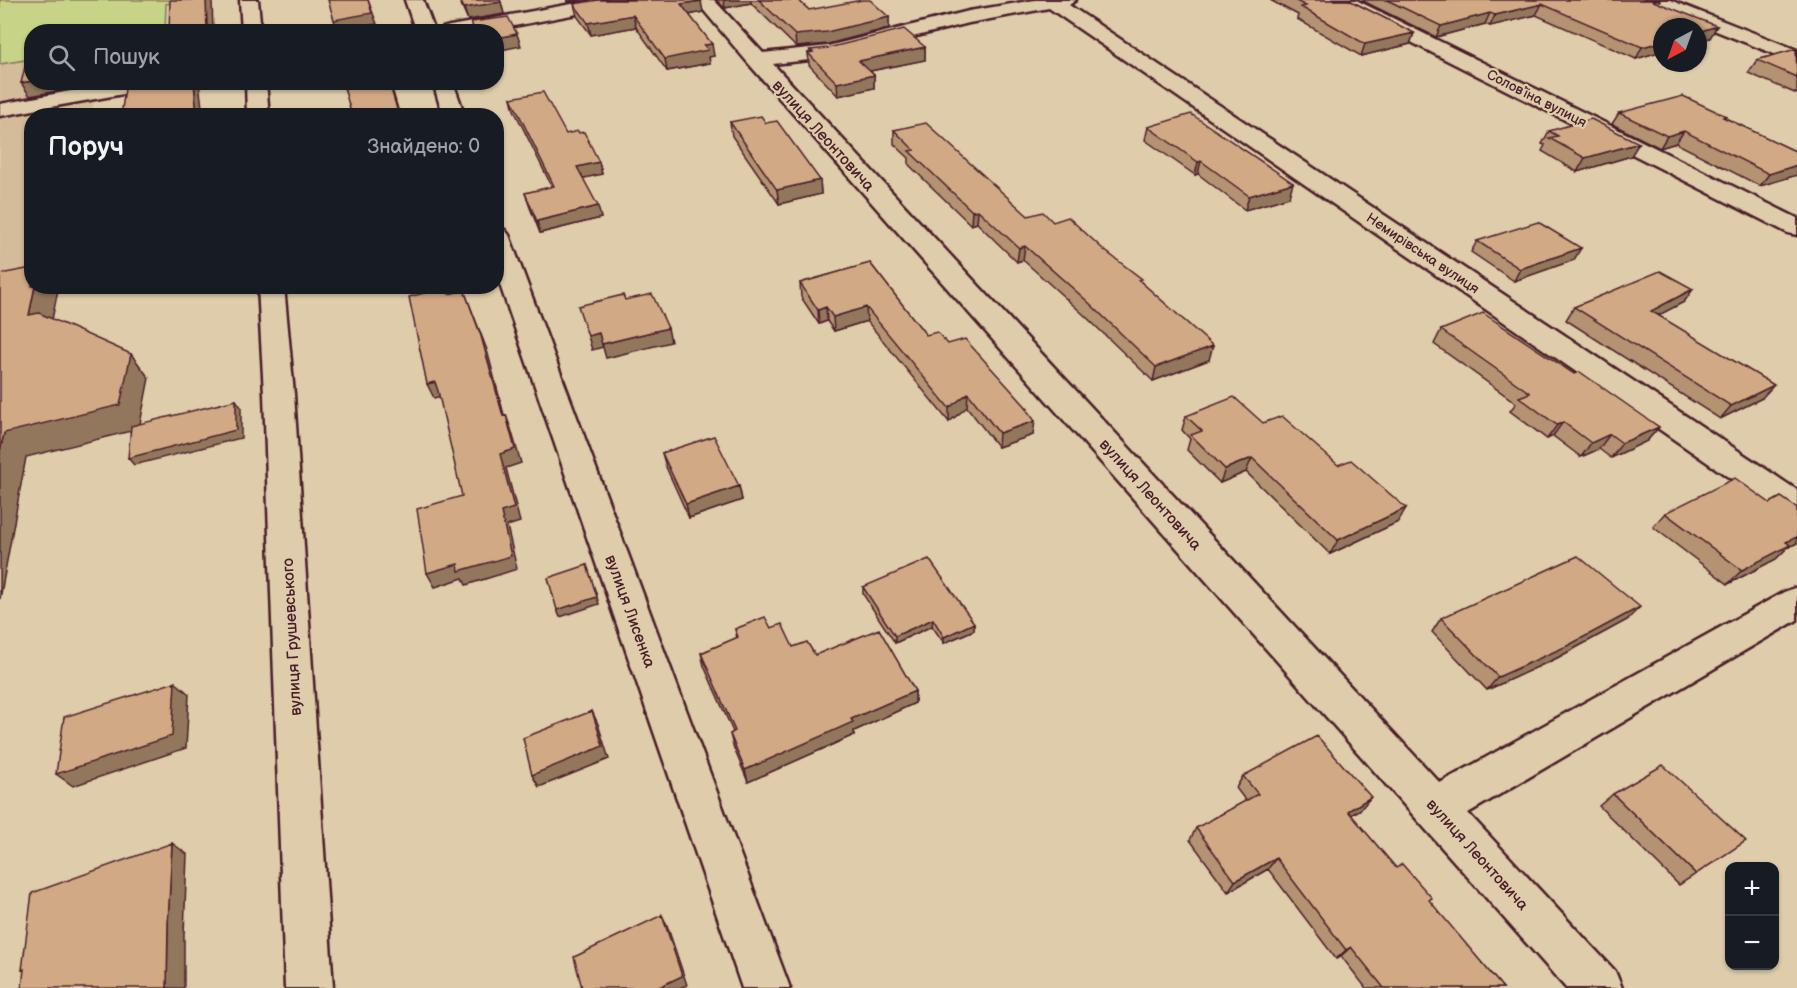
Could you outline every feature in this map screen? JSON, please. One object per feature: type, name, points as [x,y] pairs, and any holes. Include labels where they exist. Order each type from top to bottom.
[{"type":"street","points":[[249,0],[251,24]]},
{"type":"street","points":[[414,0],[423,24]]},
{"type":"street","points":[[494,24],[624,0]]},
{"type":"street","name":"вулиця Леонтовича","points":[[704,0],[1598,988]]},
{"type":"street","name":"Соловʼїна вулиця","points":[[1342,0],[1797,228]]},
{"type":"street","points":[[1654,0],[1797,57]]},
{"type":"street","points":[[756,60],[828,52],[969,17],[1057,1]]},
{"type":"street","name":"Немирівська вулиця","points":[[1057,1],[1797,507]]},
{"type":"street","points":[[0,110],[112,90]]},
{"type":"street","points":[[256,90],[258,108]]},
{"type":"street","points":[[446,90],[451,108]]},
{"type":"street","name":"вулиця Лисенка","points":[[504,257],[766,988]]},
{"type":"street","name":"вулиця Грушевського","points":[[272,294],[279,394],[309,988]]},
{"type":"street","points":[[1436,808],[1797,602]]},
{"type":"shaded area","points":[[24,60],[24,90],[90,90],[0,106],[0,64]]},
{"type":"shaded area","points":[[94,100],[92,108],[47,108]]},
{"type":"shaded area","points":[[24,112],[24,294],[58,294],[0,599],[0,116]]},
{"type":"green space","points":[[0,0],[188,0],[166,4],[165,24],[24,24],[24,60],[0,64]]},
{"type":"building","points":[[170,0],[206,0],[207,24],[169,24]]},
{"type":"building","points":[[328,0],[368,0],[372,13],[334,20]]},
{"type":"building","points":[[460,0],[500,0],[501,2],[464,8]]},
{"type":"building","points":[[598,0],[700,0],[681,4],[712,44],[704,45],[708,50],[665,59],[633,15],[588,23],[574,4]]},
{"type":"building","points":[[759,0],[798,0],[809,10],[870,0],[889,17],[827,32],[795,35]]},
{"type":"building","points":[[1294,0],[1349,0],[1414,33],[1365,44],[1301,7],[1306,6]]},
{"type":"building","points":[[1387,0],[1655,0],[1653,1],[1697,18],[1653,18],[1653,44],[1642,47],[1542,4],[1495,15],[1490,13],[1441,26]]},
{"type":"building","points":[[508,17],[517,34],[504,36],[504,24],[472,24],[471,22]]},
{"type":"building","points":[[1707,22],[1717,26],[1707,29]]},
{"type":"building","points":[[904,29],[925,47],[859,61],[874,75],[837,83],[808,53],[813,52],[810,50],[828,48]]},
{"type":"building","points":[[1796,49],[1797,77],[1757,60]]},
{"type":"building","points":[[125,90],[195,90],[196,108],[122,108]]},
{"type":"building","points":[[345,90],[391,90],[397,108],[350,108]]},
{"type":"building","points":[[543,92],[566,134],[584,132],[599,162],[577,167],[598,206],[537,221],[525,193],[554,186],[511,98]]},
{"type":"building","points":[[1683,96],[1797,152],[1797,165],[1769,174],[1684,131],[1667,136],[1619,113]]},
{"type":"building","points":[[1191,114],[1293,183],[1249,196],[1201,161],[1198,162],[1148,127]]},
{"type":"building","points":[[761,116],[766,123],[777,121],[820,180],[777,190],[730,122]]},
{"type":"building","points":[[1591,119],[1639,143],[1585,158],[1549,138],[1558,136],[1549,131]]},
{"type":"building","points":[[926,123],[1028,216],[1043,212],[1053,222],[1068,217],[1104,250],[1142,279],[1139,280],[1213,346],[1156,367],[1025,246],[1019,248],[978,210],[972,211],[909,151],[914,150],[894,130]]},
{"type":"building","points":[[1538,222],[1581,248],[1520,269],[1477,241]]},
{"type":"building","points":[[870,263],[926,335],[937,332],[948,344],[965,339],[1028,409],[1026,409],[1035,421],[999,433],[968,393],[949,408],[866,307],[833,317],[826,307],[818,310],[800,283]]},
{"type":"building","points":[[24,270],[24,294],[33,294],[29,315],[39,313],[131,354],[120,405],[4,433],[0,451],[0,274]]},
{"type":"building","points":[[1660,271],[1693,289],[1651,311],[1774,385],[1731,406],[1574,307]]},
{"type":"building","points":[[420,294],[465,294],[481,336],[503,416],[506,415],[515,449],[500,454],[514,508],[501,512],[511,556],[459,571],[458,564],[427,573],[417,509],[462,496],[438,391],[435,382],[427,384],[409,297]]},
{"type":"building","points":[[652,294],[668,328],[602,344],[599,333],[588,336],[578,306],[623,295],[625,300]]},
{"type":"building","points":[[1483,313],[1574,374],[1580,372],[1659,427],[1622,443],[1610,434],[1591,443],[1563,422],[1557,425],[1519,397],[1530,393],[1441,330]]},
{"type":"building","points":[[1234,397],[1263,423],[1282,416],[1338,465],[1351,460],[1406,508],[1338,540],[1252,458],[1225,469],[1191,435],[1202,431],[1186,416]]},
{"type":"building","points":[[236,400],[236,430],[128,458],[131,426]]},
{"type":"building","points":[[714,436],[739,486],[686,504],[662,453]]},
{"type":"building","points":[[1735,478],[1770,503],[1781,497],[1797,508],[1797,537],[1786,542],[1790,545],[1742,570],[1665,513]]},
{"type":"building","points":[[1578,556],[1640,607],[1569,645],[1498,677],[1441,618]]},
{"type":"building","points":[[929,559],[974,623],[944,637],[933,619],[895,636],[863,587]]},
{"type":"building","points":[[587,565],[597,597],[557,610],[548,578]]},
{"type":"building","points":[[765,617],[771,628],[782,624],[793,647],[807,642],[815,655],[879,629],[915,691],[851,719],[853,722],[745,770],[730,734],[735,731],[701,653],[738,637],[735,629]]},
{"type":"building","points":[[175,682],[172,736],[56,774],[64,717]]},
{"type":"building","points":[[592,711],[603,746],[532,775],[523,738]]},
{"type":"building","points":[[1317,736],[1371,797],[1348,811],[1396,868],[1402,864],[1432,898],[1429,900],[1503,988],[1384,988],[1351,947],[1346,950],[1276,858],[1235,881],[1196,828],[1258,794],[1243,776]]},
{"type":"building","points":[[1663,765],[1746,841],[1696,874],[1613,794]]},
{"type":"building","points":[[172,843],[167,988],[22,988],[24,969],[22,970],[32,893]]},
{"type":"building","points":[[662,915],[682,976],[657,988],[582,988],[574,957]]}]
